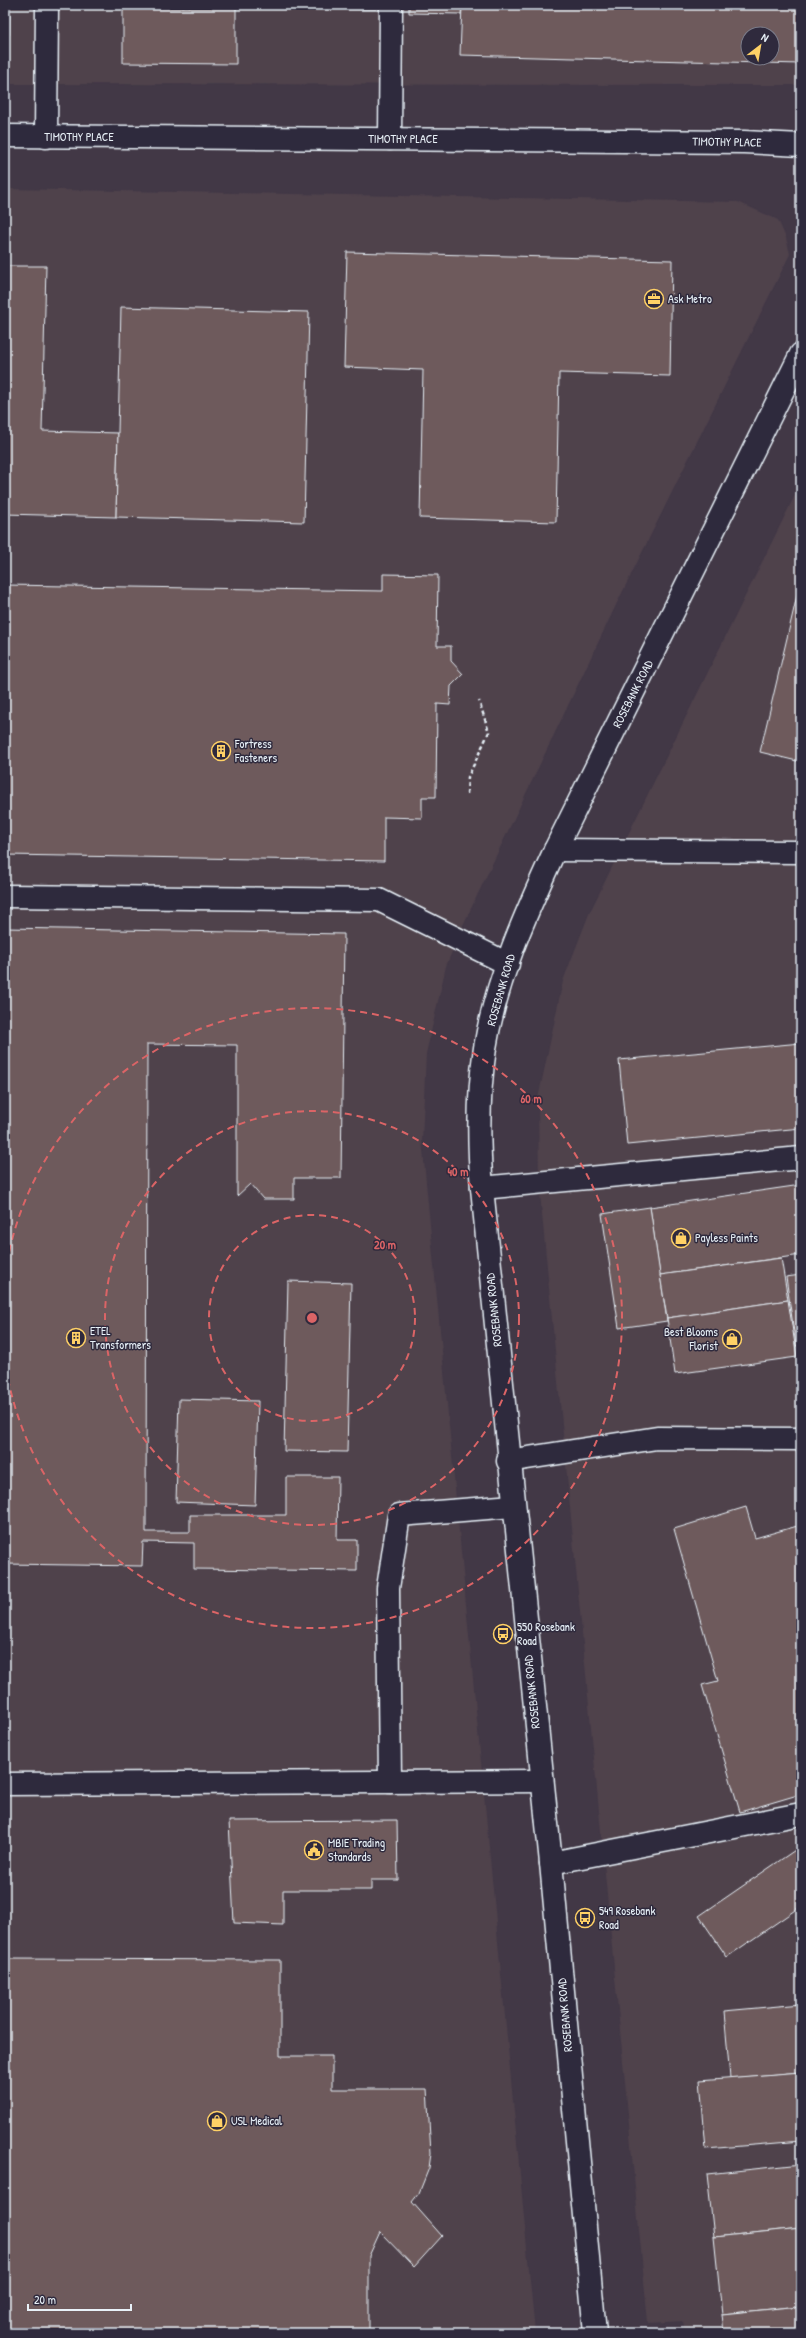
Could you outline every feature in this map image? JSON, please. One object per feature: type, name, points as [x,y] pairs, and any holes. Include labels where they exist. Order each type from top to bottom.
[{"type":"main road","points":[[46,137],[47,5]]},
{"type":"main road","points":[[390,139],[391,5]]},
{"type":"main road","name":"TIMOTHY PLACE","points":[[5,136],[744,142],[801,145]]},
{"type":"main road","name":"ROSEBANK ROAD","points":[[595,2333],[551,1863],[508,1462],[479,1158],[480,1104],[485,1047],[496,1000],[508,964],[527,911],[554,850],[801,354]]},
{"type":"main road","points":[[554,850],[801,852]]},
{"type":"main road","points":[[5,896],[379,900],[508,964]]},
{"type":"main road","points":[[482,1188],[801,1158]]},
{"type":"main road","points":[[508,1462],[657,1438],[801,1439]]},
{"type":"main road","points":[[390,1782],[388,1588],[399,1515],[513,1506]]},
{"type":"main road","points":[[5,1784],[542,1781]]},
{"type":"main road","points":[[551,1863],[801,1814]]},
{"type":"path","points":[[467,794],[468,777],[489,732],[479,701]]},
{"type":"shaded area","points":[[5,5],[801,5],[801,85],[5,84]]},
{"type":"shaded area","points":[[5,189],[738,202],[778,220],[786,238],[790,254],[616,605],[464,923],[446,966],[426,1054],[422,1140],[535,2333],[5,2333]]},
{"type":"shaded area","points":[[801,483],[801,2333],[684,2333],[682,2321],[648,2323],[539,1183],[538,1099],[563,981],[589,914]]},
{"type":"building","points":[[5,5],[10,5],[9,35],[5,34]]},
{"type":"building","points":[[145,5],[376,5],[376,9],[145,8]]},
{"type":"building","points":[[409,5],[462,5],[461,14],[409,13]]},
{"type":"building","points":[[462,5],[801,5],[801,64],[780,63],[780,26],[740,26],[740,62],[460,55]]},
{"type":"building","points":[[123,8],[236,8],[236,64],[123,63]]},
{"type":"building","points":[[347,252],[672,260],[670,376],[559,373],[556,522],[420,518],[423,370],[344,367]]},
{"type":"building","points":[[5,266],[46,266],[42,431],[118,433],[116,517],[5,514]]},
{"type":"building","points":[[121,307],[309,312],[304,522],[116,517]]},
{"type":"building","name":"Fortress Fasteners","points":[[383,574],[438,575],[437,646],[451,646],[451,661],[463,674],[451,686],[450,705],[437,704],[436,797],[422,797],[422,818],[384,817],[384,861],[5,855],[5,585],[383,591]]},
{"type":"building","points":[[800,583],[801,584],[801,762],[760,752]]},
{"type":"building","name":"ETEL Transformers","points":[[5,928],[344,934],[341,1178],[294,1178],[294,1199],[263,1199],[250,1184],[237,1196],[237,1045],[147,1044],[146,1532],[190,1532],[190,1515],[286,1515],[286,1477],[338,1477],[337,1540],[357,1540],[357,1571],[194,1569],[194,1543],[143,1542],[142,1566],[5,1564]]},
{"type":"building","points":[[801,1043],[801,1128],[627,1145],[619,1060]]},
{"type":"building","points":[[801,1185],[801,1255],[660,1275],[650,1207]]},
{"type":"building","points":[[650,1207],[667,1321],[619,1328],[602,1214]]},
{"type":"building","points":[[781,1258],[788,1300],[667,1318],[660,1275]]},
{"type":"building","points":[[801,1275],[801,1345],[796,1346],[786,1277]]},
{"type":"building","points":[[288,1281],[351,1283],[347,1452],[284,1451]]},
{"type":"building","name":"Best Blooms Florist","points":[[788,1300],[797,1357],[675,1374],[667,1318]]},
{"type":"building","points":[[179,1399],[258,1401],[255,1505],[176,1502]]},
{"type":"building","points":[[746,1507],[755,1538],[801,1525],[801,1794],[740,1812],[702,1685],[718,1681],[674,1529]]},
{"type":"building","name":"MBIE Trading Standards","points":[[397,1820],[398,1880],[371,1880],[371,1890],[283,1890],[283,1925],[234,1923],[229,1821]]},
{"type":"building","points":[[801,1846],[801,1906],[727,1957],[699,1916]]},
{"type":"building","name":"USL Medical","points":[[5,1959],[280,1960],[280,2056],[332,2056],[332,2089],[427,2089],[431,2153],[429,2168],[419,2193],[412,2202],[442,2236],[414,2267],[380,2232],[369,2256],[369,2333],[5,2333]]},
{"type":"building","points":[[801,2004],[801,2072],[730,2078],[724,2011]]},
{"type":"building","points":[[801,2072],[801,2141],[706,2149],[700,2080]]},
{"type":"building","points":[[801,2164],[801,2228],[714,2237],[707,2174]]},
{"type":"building","points":[[801,2228],[801,2306],[722,2314],[714,2237]]},
{"type":"building","points":[[801,2306],[801,2333],[724,2333],[722,2314]]},
{"type":"place","name":"Ask Metro","points":[[654,299]]},
{"type":"place","name":"Fortress Fasteners","points":[[221,751]]},
{"type":"place","name":"Payless Paints","points":[[681,1238]]},
{"type":"place","name":"ETEL Transformers","points":[[76,1338]]},
{"type":"place","name":"Best Blooms Florist","points":[[732,1339]]},
{"type":"place","name":"550 Rosebank Road","points":[[503,1634]]},
{"type":"place","name":"MBIE Trading Standards","points":[[314,1850]]},
{"type":"place","name":"549 Rosebank Road","points":[[585,1918]]},
{"type":"place","name":"USL Medical","points":[[217,2121]]}]
